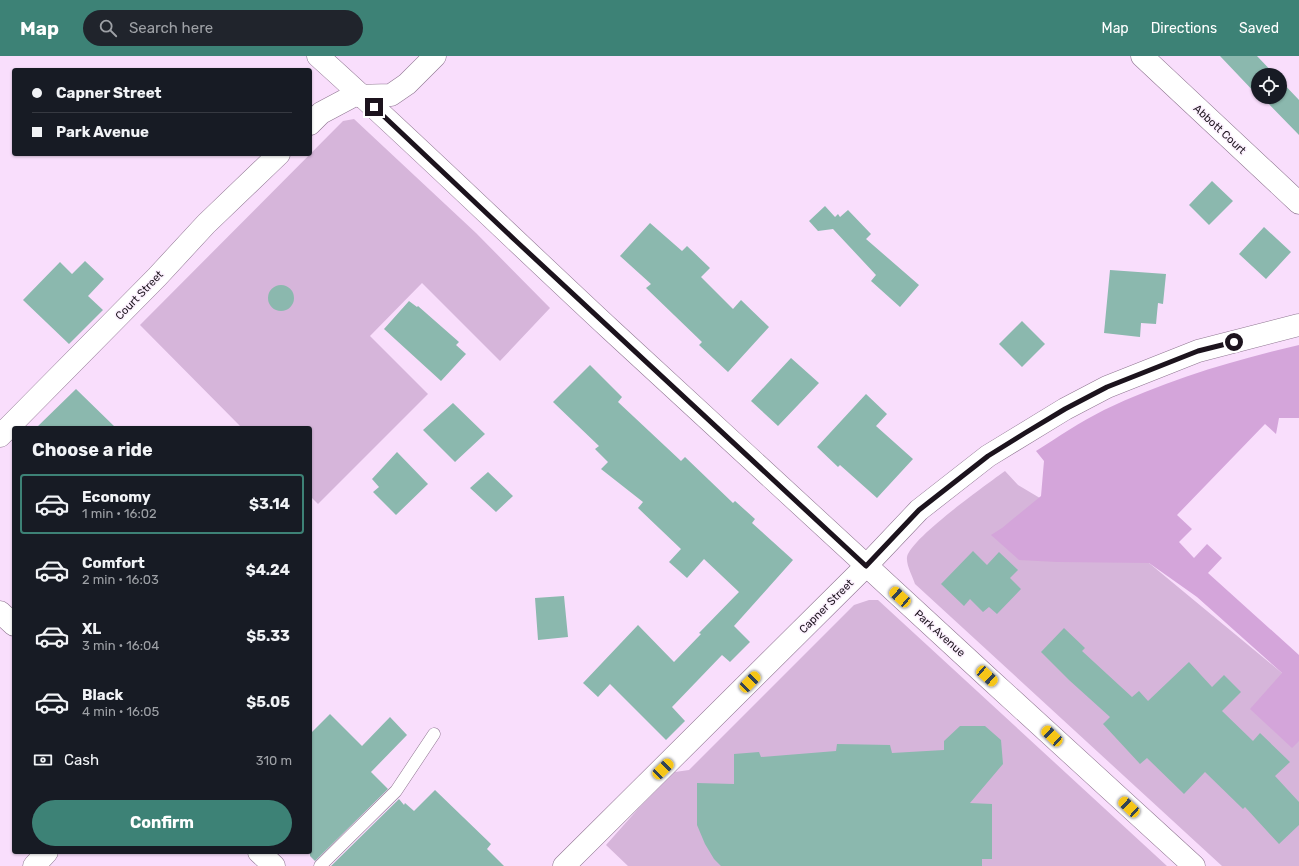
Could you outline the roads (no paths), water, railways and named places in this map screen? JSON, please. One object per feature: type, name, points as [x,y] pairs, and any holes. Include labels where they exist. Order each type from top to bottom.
[{"type":"street","name":"Park Avenue","points":[[318,56],[866,566],[1194,866]]},
{"type":"street","points":[[312,122],[321,113],[353,96],[363,97],[391,95],[411,81],[435,56]]},
{"type":"street","name":"Abbott Court","points":[[1142,56],[1299,202]]},
{"type":"street","name":"Court Street","points":[[0,436],[157,277],[206,224],[277,156]]},
{"type":"street","name":"Capner Street","points":[[564,866],[866,566],[919,510],[988,456],[1065,409],[1107,387],[1198,351],[1299,324]]},
{"type":"street","points":[[0,612],[12,623]]},
{"type":"street","points":[[34,866],[44,854]]},
{"type":"street","points":[[261,854],[274,866]]},
{"type":"lane","points":[[320,866],[396,791],[434,734]]}]
